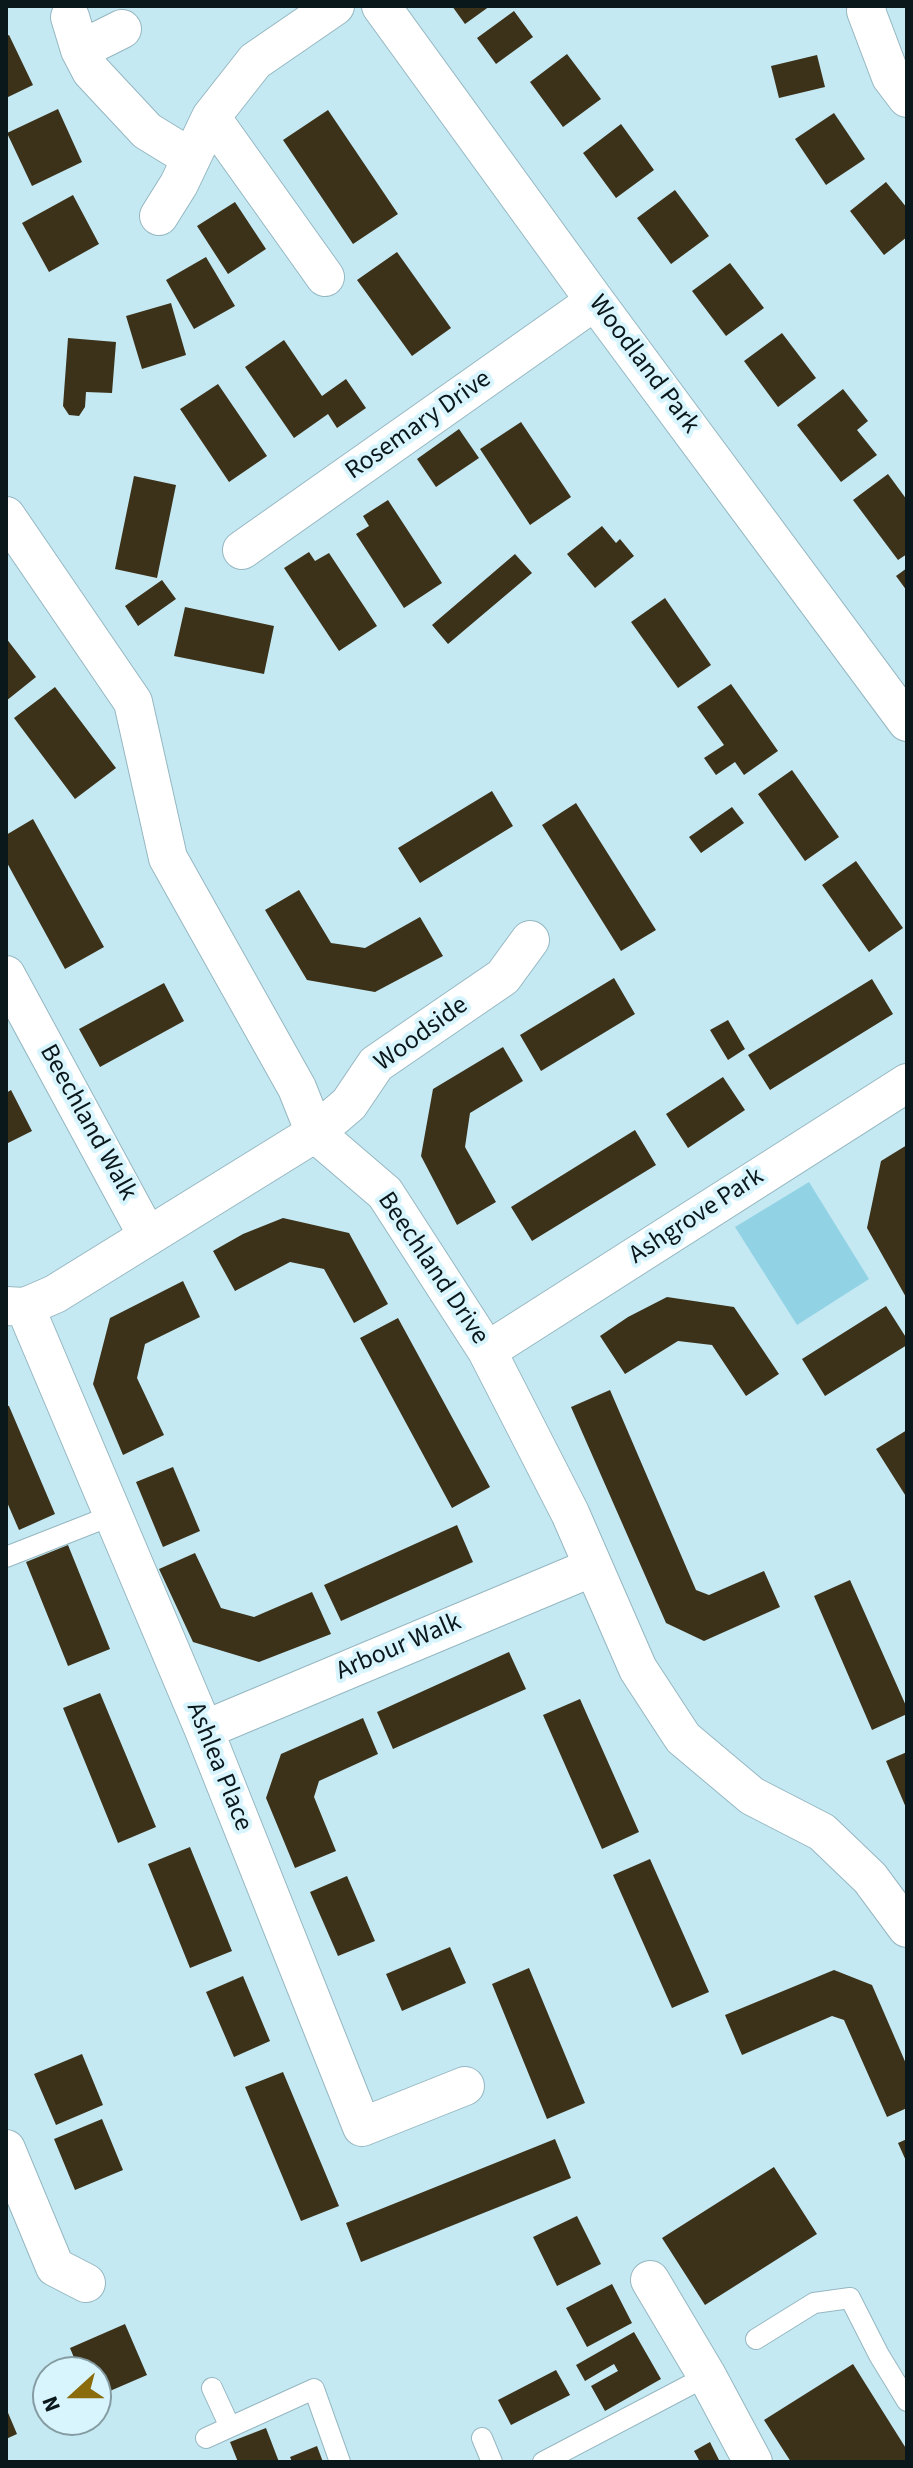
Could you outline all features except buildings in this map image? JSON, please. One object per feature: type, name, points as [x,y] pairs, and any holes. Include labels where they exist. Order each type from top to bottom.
[{"type":"street","points":[[159,216],[211,117],[255,61],[335,6]]},
{"type":"street","name":"Woodland Park","points":[[381,6],[907,722]]},
{"type":"street","points":[[867,6],[866,11],[891,77],[907,98]]},
{"type":"street","points":[[122,29],[75,34],[91,71],[147,131],[191,158]]},
{"type":"street","points":[[211,117],[325,277]]},
{"type":"street","name":"Rosemary Drive","points":[[242,550],[595,301]]},
{"type":"street","name":"Beechland Drive","points":[[6,516],[133,702],[168,858],[297,1088],[315,1133],[385,1193],[487,1351],[570,1513],[638,1669],[683,1738],[752,1796],[822,1832],[870,1878],[907,1928]]},
{"type":"street","name":"Woodside","points":[[16,1306],[55,1294],[315,1133],[349,1104],[376,1064],[503,977],[530,940]]},
{"type":"street","name":"Beechland Walk","points":[[6,975],[16,1017],[147,1235]]},
{"type":"street","name":"Ashgrove Park","points":[[487,1351],[907,1083]]},
{"type":"street","name":"Ashlea Place","points":[[16,1306],[113,1515],[204,1730],[362,2127],[465,2086]]},
{"type":"street","name":"Arbour Walk","points":[[204,1730],[593,1567]]},
{"type":"street","points":[[8,2159],[55,2267],[86,2283]]},
{"type":"street","points":[[650,2280],[753,2462]]},
{"type":"lane","points":[[6,1557],[113,1515]]},
{"type":"lane","points":[[756,2339],[814,2303],[850,2298],[907,2401]]},
{"type":"lane","points":[[543,2462],[707,2376]]},
{"type":"lane","points":[[212,2388],[230,2427]]},
{"type":"lane","points":[[206,2438],[314,2389],[340,2462]]},
{"type":"lane","points":[[482,2438],[492,2462]]},
{"type":"shaded area","points":[[809,1182],[869,1279],[797,1325],[735,1227]]}]
